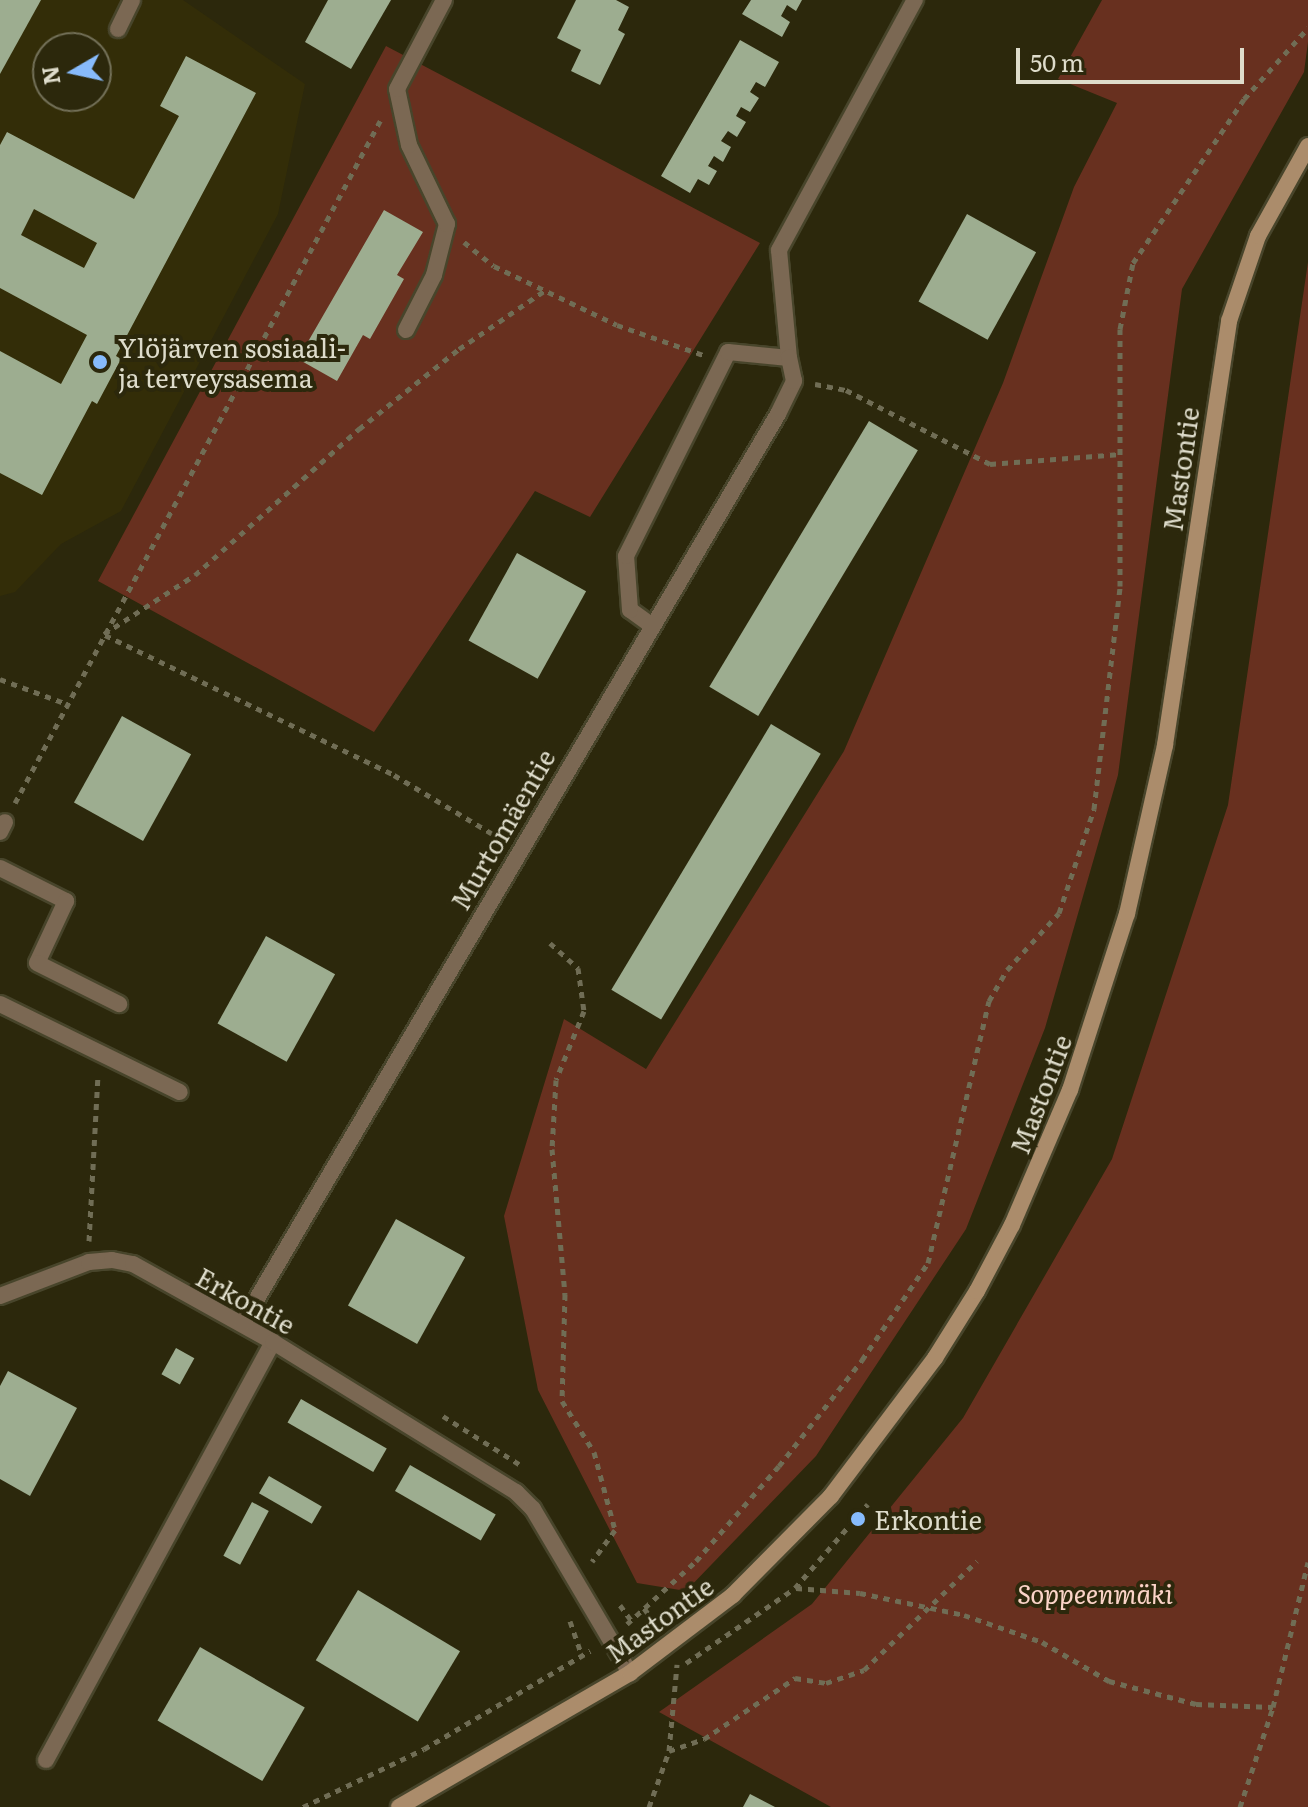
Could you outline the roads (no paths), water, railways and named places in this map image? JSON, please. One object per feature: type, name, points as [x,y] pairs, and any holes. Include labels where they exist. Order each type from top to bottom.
[{"type":"main road","name":"Mastontie","points":[[399,1807],[630,1673],[733,1595],[831,1496],[935,1358],[977,1291],[1031,1183],[1099,1008],[1146,835],[1168,729],[1229,321],[1258,236],[1308,146]]},
{"type":"street","points":[[118,29],[132,0]]},
{"type":"street","points":[[406,330],[434,275],[447,224],[409,145],[397,89],[444,0]]},
{"type":"street","points":[[651,625],[630,610],[626,556],[728,352],[789,358],[779,250],[915,0]]},
{"type":"street","name":"Murtomäentie","points":[[242,1324],[794,381],[789,358]]},
{"type":"street","points":[[0,868],[66,901],[37,963],[119,1004]]},
{"type":"street","points":[[0,1004],[180,1092]]},
{"type":"street","name":"Erkontie","points":[[0,1296],[89,1262],[133,1264],[273,1342],[516,1492],[533,1509],[630,1673]]},
{"type":"street","points":[[46,1760],[273,1342]]},
{"type":"place","name":"Ylöjärven sosiaali- ja terveysasema","points":[[100,362]]},
{"type":"place","name":"Erkontie","points":[[858,1519]]},
{"type":"park label","name":"Soppeenmäki","points":[[1095,1593]]}]
